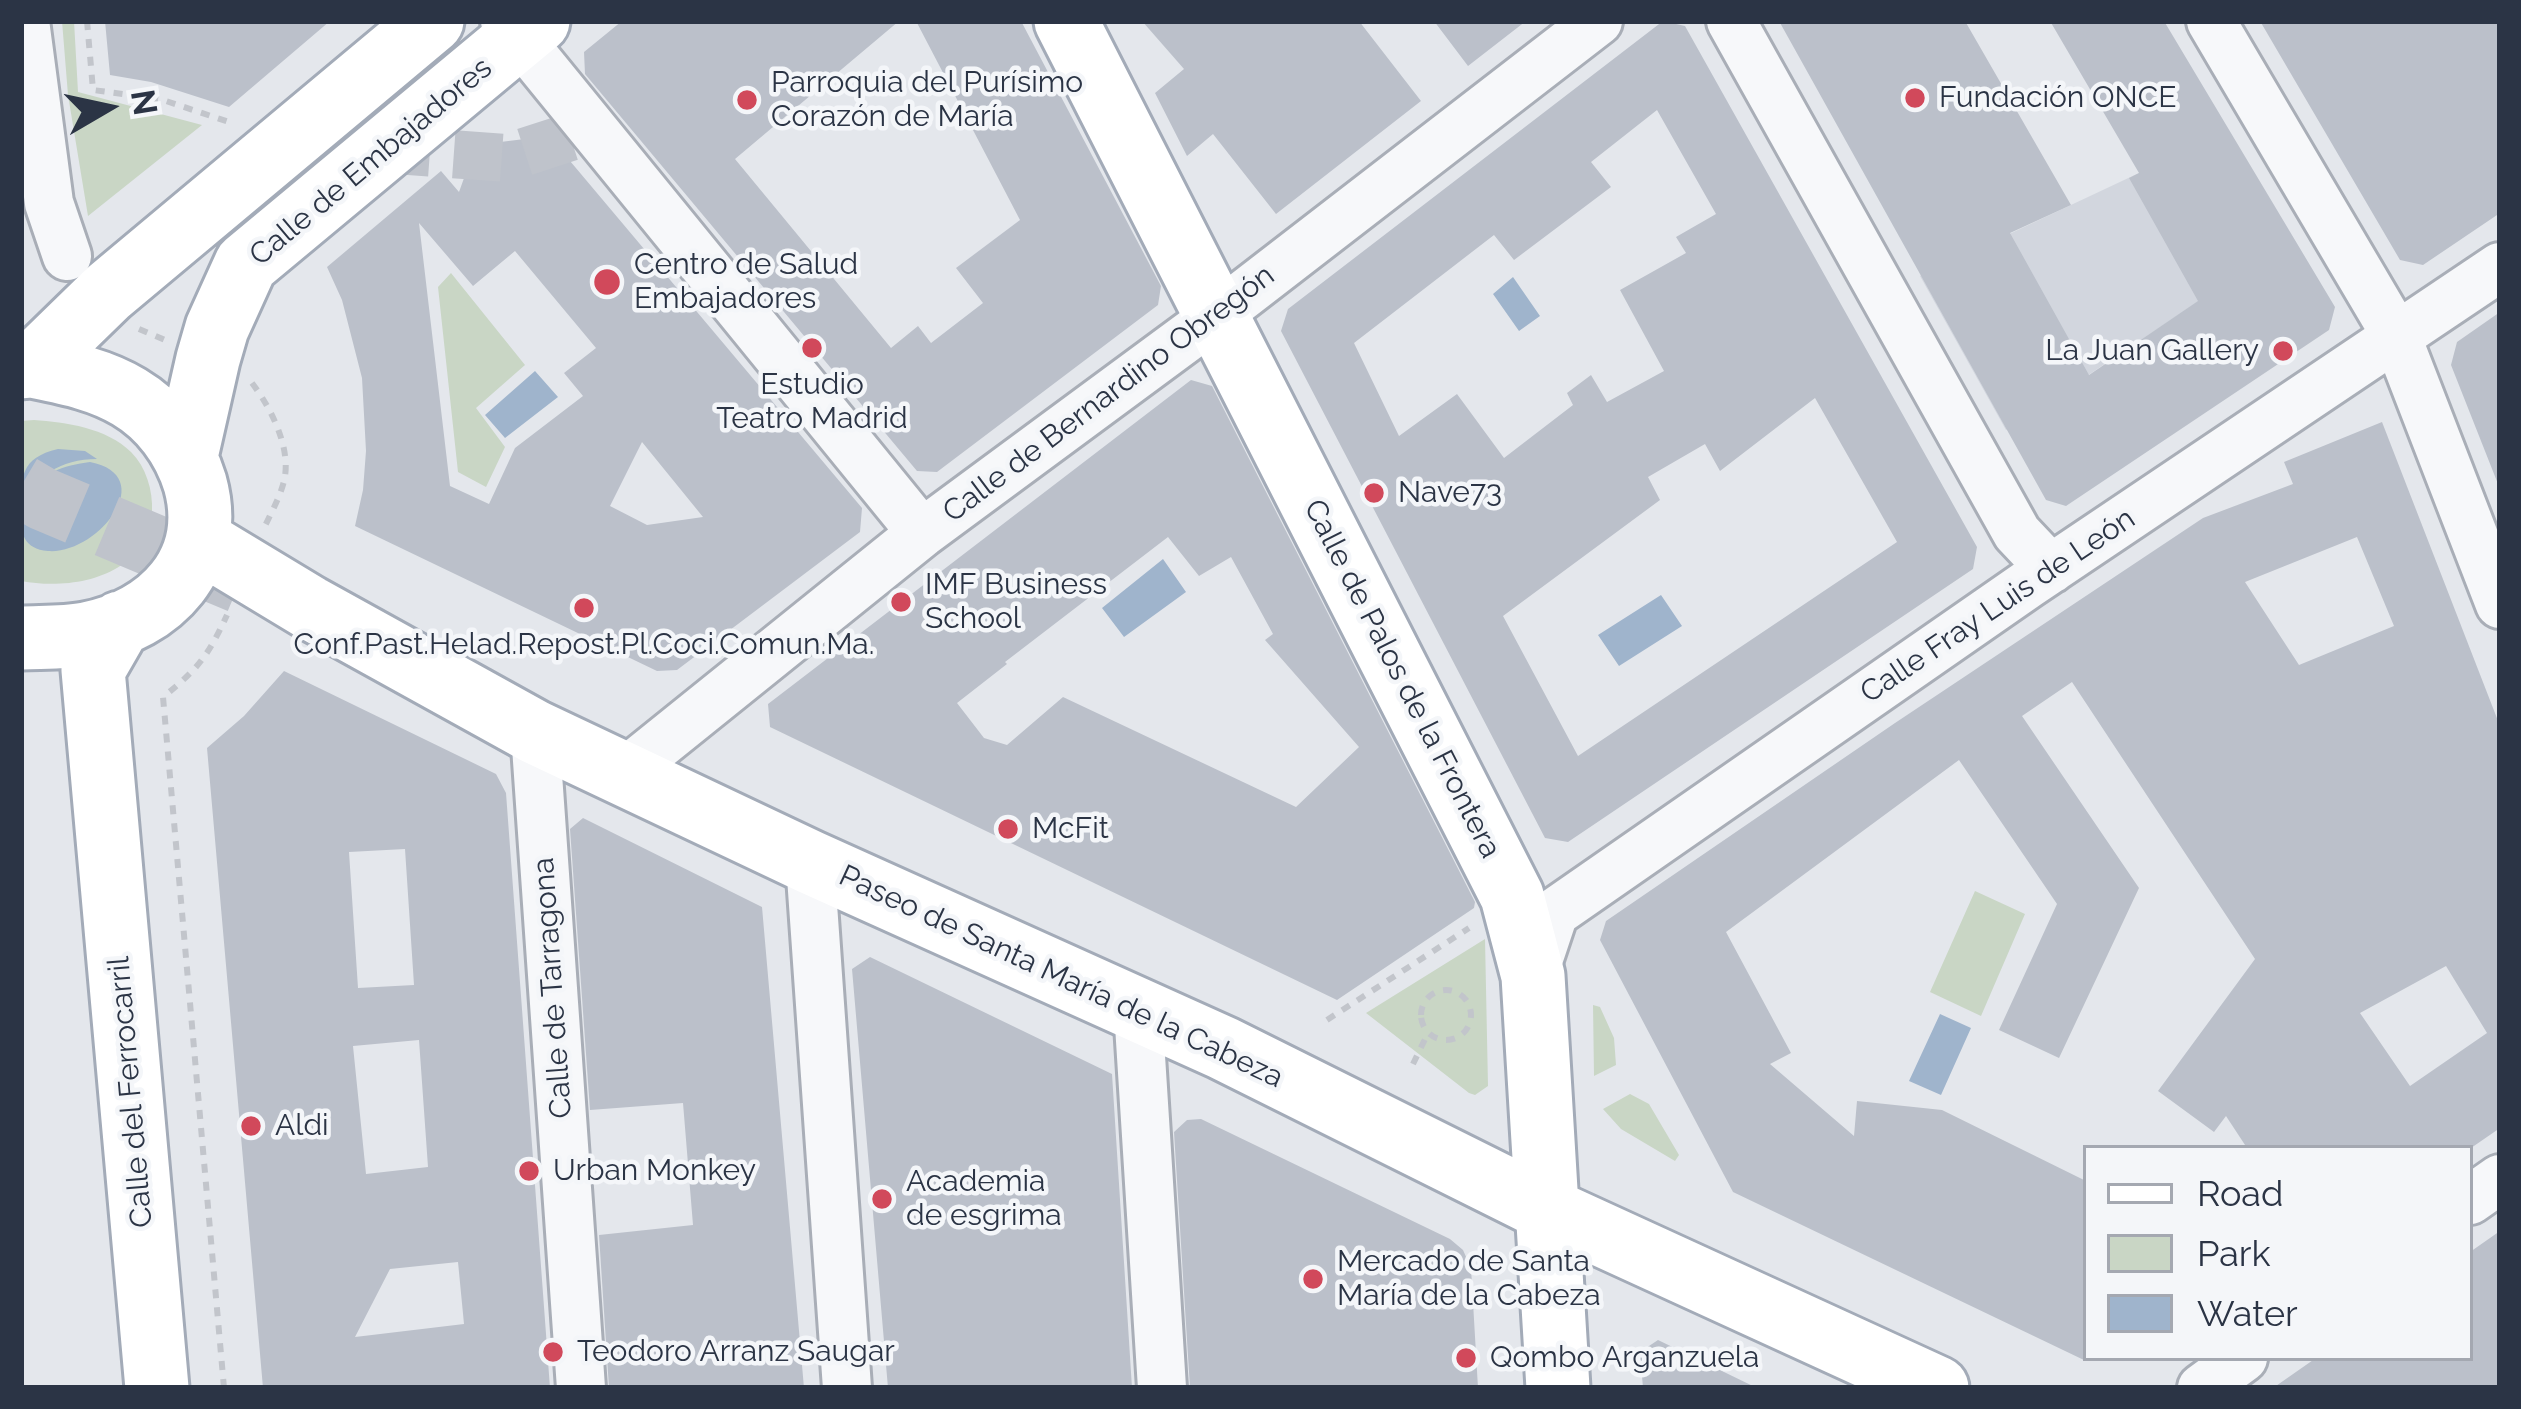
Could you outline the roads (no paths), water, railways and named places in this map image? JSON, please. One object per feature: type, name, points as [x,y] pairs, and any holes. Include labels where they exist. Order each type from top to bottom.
[{"type":"main road","points":[[27,367],[108,292],[432,21]]},
{"type":"main road","name":"Calle de Palos de la Frontera","points":[[1066,21],[1512,896],[1533,976],[1558,1388]]},
{"type":"main road","name":"Calle de Embajadores","points":[[186,456],[212,343],[246,264],[520,27]]},
{"type":"main road","points":[[21,638],[70,637],[105,629],[148,608],[176,586],[193,560],[201,515],[186,456],[159,421],[125,394],[100,382],[27,367]]},
{"type":"main road","name":"Paseo de Santa María de la Cabeza","points":[[198,540],[535,732],[1223,1048],[1902,1380]]},
{"type":"main road","name":"Calle del Ferrocarril","points":[[120,623],[94,670],[157,1388]]},
{"type":"main road","name":"Calle del Ferrocarril","points":[[21,652],[57,693],[104,796]]},
{"type":"street","points":[[25,21],[49,203],[67,256]]},
{"type":"street","name":"Calle de Bernardino Obregón","points":[[624,773],[922,532],[1216,316],[1598,21]]},
{"type":"street","points":[[1731,21],[2017,533],[2050,569]]},
{"type":"street","points":[[2211,21],[2396,335],[2500,604]]},
{"type":"street","points":[[520,27],[922,532]]},
{"type":"street","name":"Calle Fray Luis de León","points":[[1533,976],[1554,913],[2050,569],[2500,267]]},
{"type":"street","name":"Calle de Tarragona","points":[[535,732],[581,1388]]},
{"type":"street","points":[[810,862],[847,1388]]},
{"type":"street","points":[[1138,1009],[1162,1388]]},
{"type":"street","points":[[2473,1198],[2500,1179]]},
{"type":"street","points":[[2202,1388],[2238,1361]]},
{"type":"water","points":[[1513,277],[1540,316],[1519,331],[1493,294]]},
{"type":"water","points":[[535,371],[558,397],[505,438],[485,415]]},
{"type":"water","points":[[58,449],[85,451],[97,459],[72,462],[50,472],[33,488],[21,511],[25,471],[36,458]]},
{"type":"water","points":[[90,462],[111,470],[120,482],[121,497],[114,513],[102,528],[67,549],[34,547],[22,528],[35,491],[53,472]]},
{"type":"water","points":[[1163,559],[1186,592],[1124,637],[1102,608]]},
{"type":"water","points":[[1661,595],[1682,626],[1619,666],[1598,635]]},
{"type":"water","points":[[1940,1014],[1971,1028],[1941,1095],[1909,1081]]},
{"type":"tunnel","points":[[382,149],[506,158],[592,130]]},
{"type":"tunnel","points":[[21,486],[240,582]]},
{"type":"place","name":"Fundación ONCE","points":[[1915,98]]},
{"type":"place","name":"Parroquia del Purísimo Corazón de María","points":[[747,100]]},
{"type":"place","name":"Centro de Salud Embajadores","points":[[607,282]]},
{"type":"place","name":"Estudio Teatro Madrid","points":[[812,348]]},
{"type":"place","name":"La Juan Gallery","points":[[2283,351]]},
{"type":"place","name":"Nave73","points":[[1374,493]]},
{"type":"place","name":"IMF Business School","points":[[901,602]]},
{"type":"place","name":"Conf.Past.Helad.Repost.Pl.Coci.Comun.Ma.","points":[[584,608]]},
{"type":"place","name":"McFit","points":[[1008,829]]},
{"type":"place","name":"Aldi","points":[[251,1126]]},
{"type":"place","name":"Urban Monkey","points":[[529,1171]]},
{"type":"place","name":"Academia de esgrima","points":[[882,1199]]},
{"type":"place","name":"Mercado de Santa María de la Cabeza","points":[[1313,1279]]},
{"type":"place","name":"Teodoro Arranz Saugar","points":[[553,1352]]},
{"type":"place","name":"Qombo Arganzuela","points":[[1466,1358]]}]
